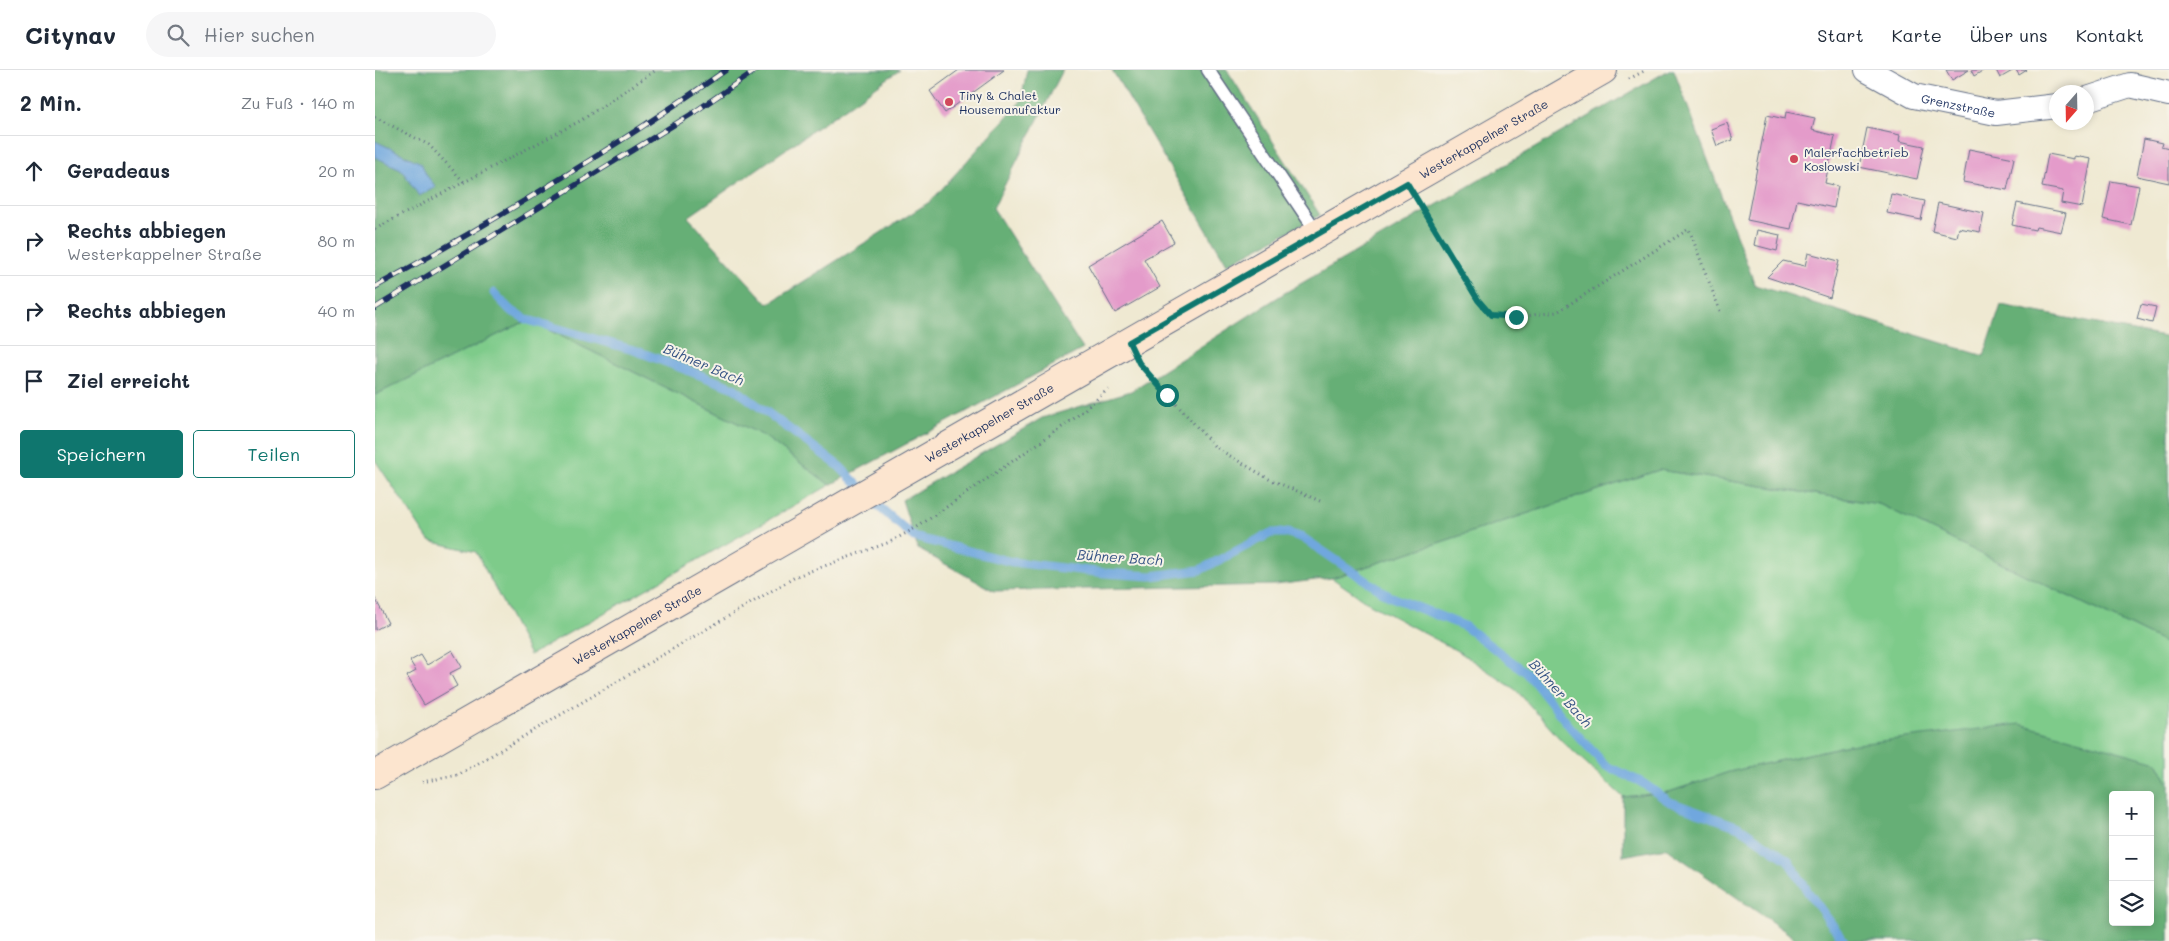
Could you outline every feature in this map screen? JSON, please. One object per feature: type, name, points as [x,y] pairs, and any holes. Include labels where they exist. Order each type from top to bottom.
[{"type":"main road","name":"Westerkappelner Straße","points":[[375,775],[1603,70]]},
{"type":"street","name":"Grenzstraße","points":[[1867,70],[1914,96],[1996,113],[2049,107]]},
{"type":"street","points":[[2094,97],[2130,85],[2169,94]]},
{"type":"lane","points":[[1208,70],[1318,234]]},
{"type":"path","points":[[375,229],[580,121],[656,70]]},
{"type":"path","points":[[375,117],[429,144],[465,183]]},
{"type":"path","points":[[1407,183],[1478,300],[1491,315],[1516,317],[1557,312],[1689,229],[1720,310]]},
{"type":"path","points":[[1129,342],[1139,363],[1152,379],[1215,446],[1269,479],[1320,501]]},
{"type":"path","points":[[420,782],[458,775],[797,576],[890,542],[919,526]]},
{"type":"green space","points":[[375,70],[900,70],[688,217],[768,304],[931,201],[1021,101],[1027,70],[1063,70],[993,208],[1083,349],[830,485],[764,436],[528,320],[375,395]]},
{"type":"green space","points":[[1112,70],[1227,70],[1320,215],[1227,264]]},
{"type":"green space","points":[[1669,70],[1674,70],[1755,285],[1984,356],[2001,305],[2169,338],[2169,645],[1879,504],[1659,470],[1332,578],[1275,585],[994,591],[918,549],[902,500],[1042,418],[1131,391],[1283,294]]},
{"type":"green space","points":[[528,320],[764,436],[830,485],[530,655],[476,552],[429,541],[375,460],[375,395]]},
{"type":"green space","points":[[1659,470],[1879,504],[2169,645],[2169,785],[2157,762],[1849,745],[1729,772],[1669,792],[1623,797],[1562,741],[1516,690],[1461,653],[1370,604],[1332,578]]},
{"type":"green space","points":[[2020,724],[2157,762],[2169,785],[2169,941],[1799,941],[1666,848],[1623,856],[1623,797],[1669,792],[1729,772],[1849,745]]},
{"type":"water","points":[[375,141],[421,163],[427,176],[436,187],[419,196],[401,169],[375,157]]},
{"type":"building","name":"Tiny & Chalet Housemanufaktur","points":[[959,70],[1004,70],[945,113],[930,91]]},
{"type":"building","points":[[1946,70],[1969,70],[1952,80]]},
{"type":"building","points":[[1971,70],[1984,70],[1974,76]]},
{"type":"building","points":[[1996,70],[2014,70],[2000,78]]},
{"type":"building","points":[[2016,70],[2027,70],[2019,75]]},
{"type":"building","name":"Malerfachbetrieb Koslowski","points":[[1786,112],[1815,118],[1812,130],[1835,136],[1825,183],[1838,186],[1834,208],[1797,200],[1791,229],[1747,220],[1767,115],[1785,119]]},
{"type":"building","points":[[1727,123],[1733,140],[1717,146],[1711,129]]},
{"type":"building","points":[[1867,128],[1900,135],[1899,141],[1924,146],[1917,179],[1859,167]]},
{"type":"building","points":[[2144,139],[2162,143],[2161,146],[2169,148],[2169,183],[2137,176]]},
{"type":"building","points":[[1969,149],[2014,158],[2007,190],[1963,182]]},
{"type":"building","points":[[2048,154],[2074,159],[2074,156],[2091,159],[2082,207],[2061,203],[2063,191],[2042,187]]},
{"type":"building","points":[[2111,181],[2139,186],[2131,225],[2103,219]]},
{"type":"building","points":[[1891,194],[1925,201],[1921,220],[1887,213]]},
{"type":"building","points":[[1938,203],[1984,213],[1980,232],[1959,228],[1957,237],[1932,231]]},
{"type":"building","points":[[2017,203],[2066,213],[2061,232],[2036,227],[2035,230],[2012,225]]},
{"type":"building","points":[[1162,221],[1174,242],[1144,259],[1160,287],[1115,313],[1088,265]]},
{"type":"building","points":[[1757,230],[1780,235],[1777,251],[1754,245]]},
{"type":"building","points":[[1808,253],[1839,261],[1830,298],[1767,277],[1783,261],[1805,266]]},
{"type":"building","points":[[2141,304],[2156,307],[2152,323],[2137,319]]},
{"type":"building","points":[[375,598],[388,623],[375,630]]},
{"type":"building","points":[[452,650],[462,667],[450,673],[457,686],[424,705],[407,676],[416,671],[410,661],[421,655],[427,665]]},
{"type":"waterway","name":"Bühner Bach","points":[[494,293],[510,310],[528,320],[637,351],[734,388],[839,466],[878,506],[914,537],[1012,562],[1105,573],[1151,576],[1200,570],[1271,533],[1288,533],[1303,538],[1389,596],[1464,626],[1527,673],[1571,728],[1606,766],[1641,782],[1670,802],[1739,827],[1788,860],[1808,892],[1844,941]]},
{"type":"railway","points":[[375,287],[553,183],[641,128],[726,70]]},
{"type":"railway","points":[[375,308],[690,115],[756,70]]},
{"type":"place","name":"Tiny & Chalet Housemanufaktur","points":[[949,102]]},
{"type":"place","name":"Malerfachbetrieb Koslowski","points":[[1794,159]]},
{"type":"route","points":[[1167,395],[1139,363],[1129,342],[1407,183],[1478,300],[1491,315],[1516,317]]}]
